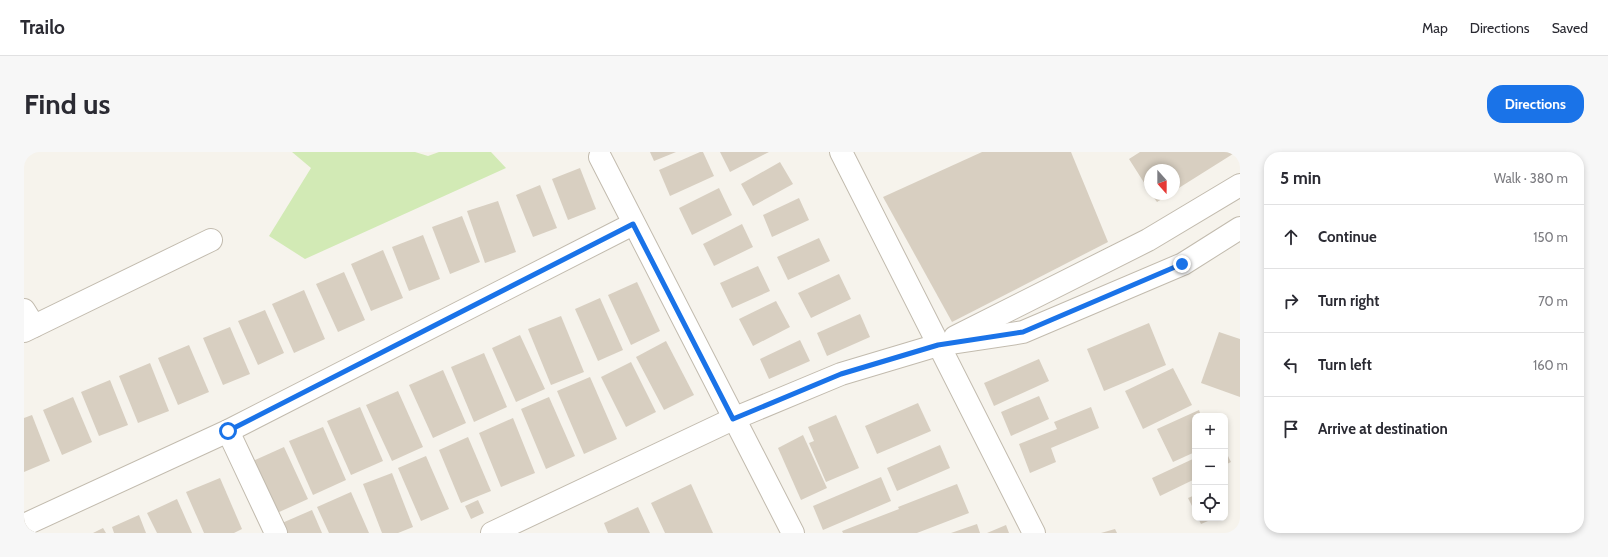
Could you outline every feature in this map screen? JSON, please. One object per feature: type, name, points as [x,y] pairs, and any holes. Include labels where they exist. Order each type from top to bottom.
[{"type":"street","points":[[841,152],[1034,533]]},
{"type":"street","points":[[600,157],[733,419],[793,533]]},
{"type":"street","points":[[938,345],[1148,240],[1240,185]]},
{"type":"street","points":[[24,525],[228,431],[633,224]]},
{"type":"street","points":[[492,533],[733,419],[841,374],[938,345],[1023,332],[1182,264],[1240,228]]},
{"type":"street","points":[[27,322],[211,240]]},
{"type":"street","points":[[228,431],[276,533]]},
{"type":"green space","points":[[292,152],[415,152],[428,156],[439,152],[491,152],[506,168],[305,259],[269,236],[311,168]]},
{"type":"building","points":[[650,152],[676,152],[654,161]]},
{"type":"building","points":[[703,152],[714,176],[670,196],[659,170]]},
{"type":"building","points":[[720,152],[769,152],[730,172]]},
{"type":"building","points":[[982,152],[1071,152],[1108,242],[952,322],[883,197]]},
{"type":"building","points":[[1140,152],[1236,152],[1180,187],[1180,164],[1144,164],[1144,183],[1129,159]]},
{"type":"building","points":[[780,162],[793,184],[753,206],[741,184]]},
{"type":"building","points":[[580,168],[596,209],[568,220],[552,179]]},
{"type":"building","points":[[540,185],[557,228],[533,237],[516,195]]},
{"type":"building","points":[[719,188],[732,215],[692,235],[679,208]]},
{"type":"building","points":[[799,198],[809,220],[772,237],[763,215]]},
{"type":"building","points":[[498,201],[516,252],[485,263],[467,211]]},
{"type":"building","points":[[462,216],[480,262],[450,274],[432,227]]},
{"type":"building","points":[[742,224],[753,247],[714,266],[703,244]]},
{"type":"building","points":[[423,235],[440,279],[409,291],[392,247]]},
{"type":"building","points":[[819,238],[830,261],[788,280],[777,257]]},
{"type":"building","points":[[383,250],[403,298],[371,311],[351,264]]},
{"type":"building","points":[[758,266],[770,291],[732,308],[720,283]]},
{"type":"building","points":[[344,272],[365,320],[338,332],[316,284]]},
{"type":"building","points":[[839,274],[851,299],[811,318],[798,293]]},
{"type":"building","points":[[637,282],[660,331],[631,345],[608,295]]},
{"type":"building","points":[[304,290],[325,339],[294,353],[272,304]]},
{"type":"building","points":[[600,298],[623,350],[598,361],[575,309]]},
{"type":"building","points":[[776,301],[790,327],[753,346],[739,319]]},
{"type":"building","points":[[265,310],[284,353],[258,365],[238,321]]},
{"type":"building","points":[[860,314],[870,337],[827,356],[817,333]]},
{"type":"building","points":[[561,316],[584,372],[551,385],[528,329]]},
{"type":"building","points":[[1149,323],[1166,365],[1104,391],[1087,349]]},
{"type":"building","points":[[230,327],[250,374],[223,385],[203,338]]},
{"type":"building","points":[[1219,332],[1240,339],[1240,397],[1201,383]]},
{"type":"building","points":[[520,335],[545,389],[516,402],[492,348]]},
{"type":"building","points":[[800,340],[810,361],[769,379],[760,359]]},
{"type":"building","points":[[666,341],[694,395],[664,410],[636,357]]},
{"type":"building","points":[[189,345],[209,392],[178,405],[158,358]]},
{"type":"building","points":[[484,353],[507,407],[474,422],[451,367]]},
{"type":"building","points":[[1039,359],[1049,381],[994,406],[984,383]]},
{"type":"building","points":[[631,362],[656,412],[626,427],[601,377]]},
{"type":"building","points":[[150,363],[169,411],[138,423],[119,376]]},
{"type":"building","points":[[1173,368],[1192,405],[1143,429],[1125,391]]},
{"type":"building","points":[[443,370],[466,423],[433,438],[409,385]]},
{"type":"building","points":[[590,377],[617,439],[584,454],[557,391]]},
{"type":"building","points":[[110,380],[128,425],[99,436],[81,392]]},
{"type":"building","points":[[398,391],[423,447],[392,461],[366,405]]},
{"type":"building","points":[[1039,396],[1049,419],[1011,436],[1001,412]]},
{"type":"building","points":[[73,397],[92,442],[62,455],[43,410]]},
{"type":"building","points":[[549,397],[575,456],[546,469],[521,409]]},
{"type":"building","points":[[918,403],[931,431],[877,454],[865,426]]},
{"type":"building","points":[[360,407],[383,461],[351,475],[327,421]]},
{"type":"building","points":[[1091,407],[1099,428],[1051,448],[1056,462],[1030,473],[1019,444],[1057,429],[1054,422]]},
{"type":"building","points":[[1199,410],[1200,413],[1192,413]]},
{"type":"building","points":[[1192,413],[1192,453],[1173,462],[1157,429]]},
{"type":"building","points":[[32,415],[50,461],[24,472],[24,418]]},
{"type":"building","points":[[836,415],[859,468],[826,482],[809,443],[814,441],[808,427]]},
{"type":"building","points":[[513,418],[535,473],[501,487],[479,433]]},
{"type":"building","points":[[323,427],[346,480],[313,495],[289,441]]},
{"type":"building","points":[[803,435],[827,488],[801,500],[778,448]]},
{"type":"building","points":[[468,437],[491,491],[461,503],[439,450]]},
{"type":"building","points":[[940,445],[950,468],[897,491],[887,468]]},
{"type":"building","points":[[284,447],[308,499],[277,513],[253,461]]},
{"type":"building","points":[[426,456],[449,509],[421,521],[398,468]]},
{"type":"building","points":[[1228,456],[1231,462],[1228,464]]},
{"type":"building","points":[[1192,459],[1192,480],[1160,496],[1152,478]]},
{"type":"building","points":[[392,473],[413,527],[398,533],[382,533],[363,484]]},
{"type":"building","points":[[881,477],[891,501],[823,530],[813,506]]},
{"type":"building","points":[[220,478],[242,529],[234,533],[204,533],[186,492]]},
{"type":"building","points":[[691,484],[713,533],[665,533],[651,503]]},
{"type":"building","points":[[957,484],[969,513],[917,533],[843,533],[842,531],[899,509],[898,507]]},
{"type":"building","points":[[351,492],[369,533],[329,533],[317,507]]},
{"type":"building","points":[[1192,496],[1192,506],[1188,498]]},
{"type":"building","points":[[177,499],[192,533],[157,533],[147,513]]},
{"type":"building","points":[[478,500],[484,513],[471,519],[465,506]]},
{"type":"building","points":[[638,507],[650,533],[608,533],[604,523]]},
{"type":"building","points":[[312,510],[322,533],[287,533],[282,523]]},
{"type":"building","points":[[139,515],[146,533],[114,533],[112,527]]},
{"type":"building","points":[[1200,521],[1208,521],[1201,524]]},
{"type":"building","points":[[977,524],[980,533],[951,533]]},
{"type":"building","points":[[1006,525],[1009,533],[987,533]]},
{"type":"building","points":[[103,528],[106,533],[93,533]]},
{"type":"building","points":[[1115,529],[1117,533],[1101,533]]},
{"type":"route","points":[[228,431],[633,224],[733,419],[841,374],[938,345],[1023,332],[1182,264]]}]
